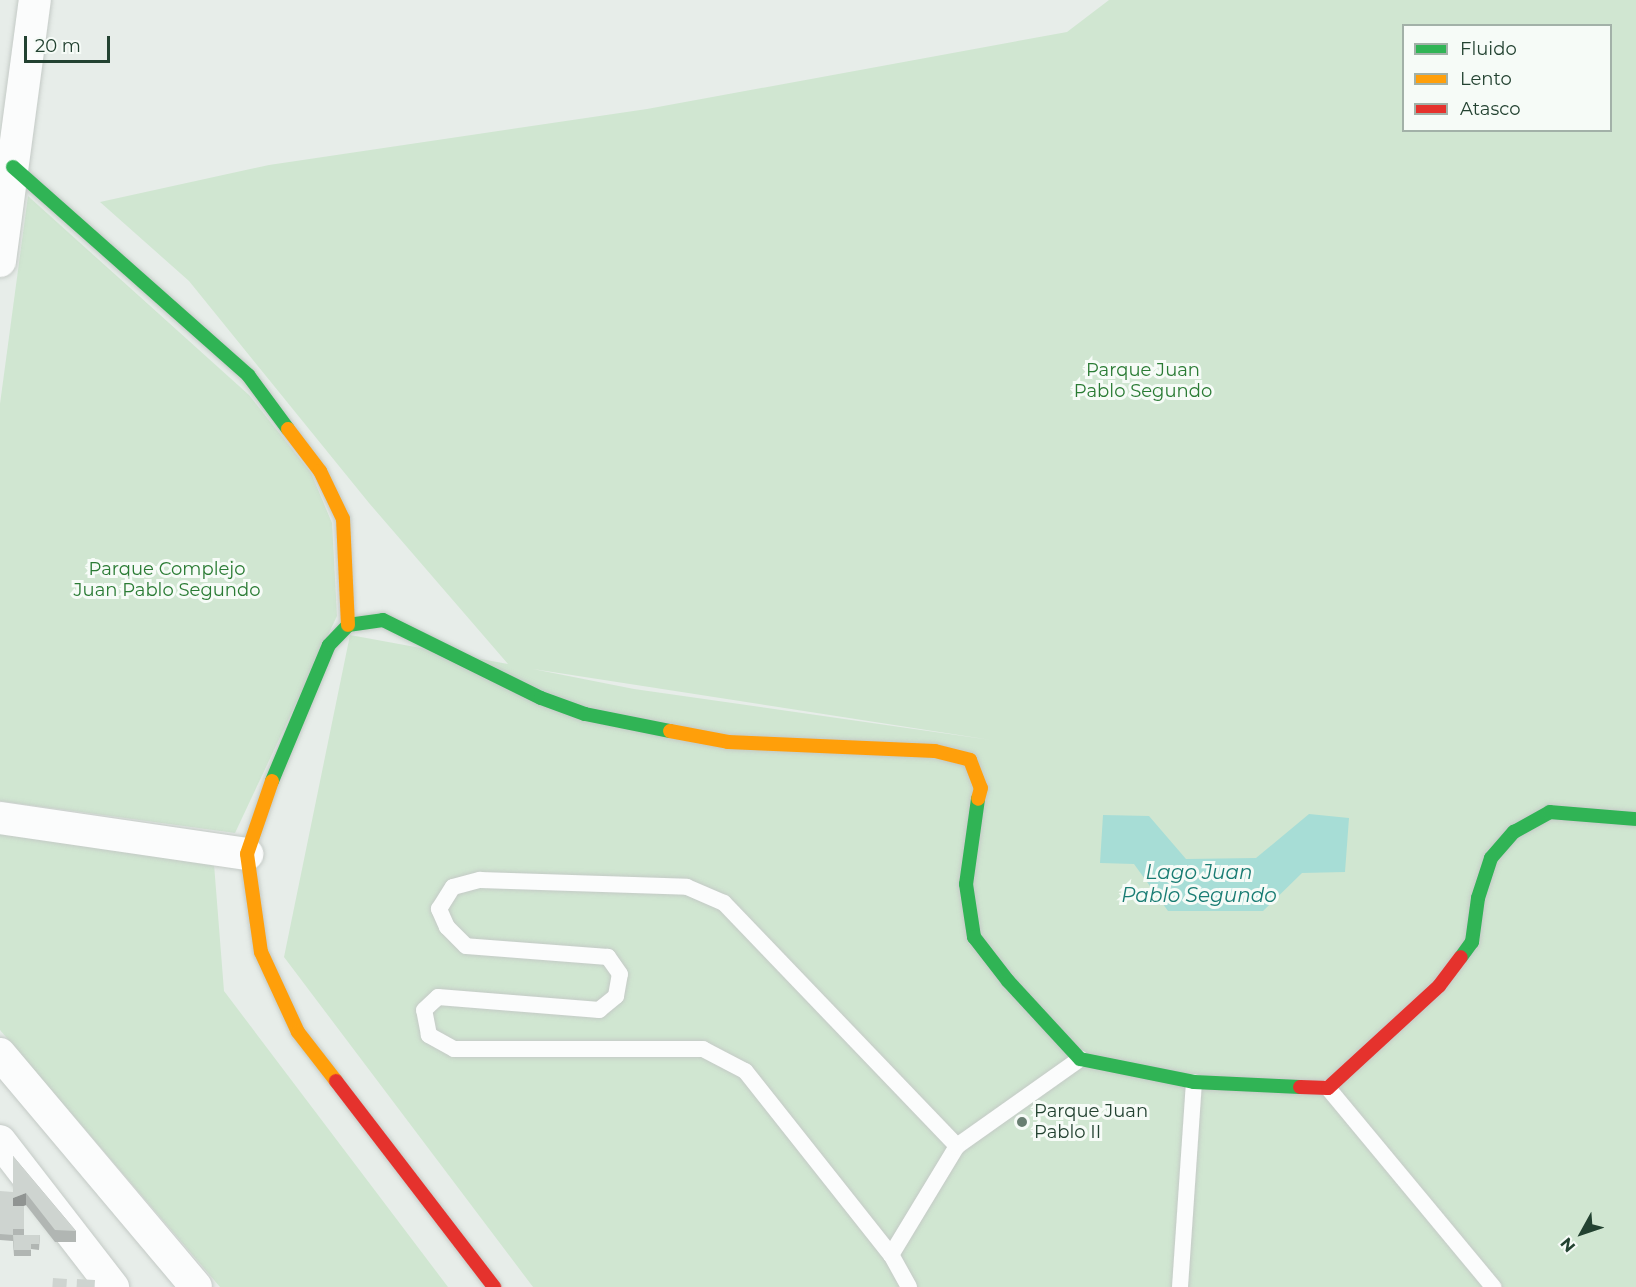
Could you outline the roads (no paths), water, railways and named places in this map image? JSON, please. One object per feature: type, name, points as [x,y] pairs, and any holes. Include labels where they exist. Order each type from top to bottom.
[{"type":"street","points":[[0,261],[35,0]]},
{"type":"street","points":[[13,167],[249,375],[320,471],[342,519],[348,625]]},
{"type":"street","points":[[494,1287],[298,1032],[261,952],[247,854],[267,793],[329,645],[348,625],[383,620],[541,698],[585,714],[728,742],[934,751],[970,760],[981,788],[970,836],[966,884],[975,937],[1008,981],[1080,1059],[1194,1082],[1328,1088],[1439,986],[1472,942],[1478,898],[1491,858],[1514,831],[1550,812],[1636,819]]},
{"type":"street","points":[[0,818],[247,854]]},
{"type":"street","points":[[0,1054],[196,1287]]},
{"type":"street","points":[[0,1141],[107,1283]]},
{"type":"lane","points":[[909,1287],[891,1255],[745,1071],[704,1048],[454,1049],[429,1035],[424,1010],[438,997],[599,1010],[616,996],[620,974],[608,957],[466,946],[447,927],[439,909],[453,887],[480,880],[687,887],[724,903],[957,1146]]},
{"type":"lane","points":[[891,1255],[957,1146],[1080,1059]]},
{"type":"lane","points":[[1180,1287],[1194,1082]]},
{"type":"lane","points":[[1328,1088],[1493,1287]]},
{"type":"water","name":"Lago Juan Pablo Segundo","points":[[1309,814],[1349,818],[1345,872],[1302,873],[1263,911],[1168,911],[1134,864],[1100,863],[1103,815],[1149,816],[1186,859],[1256,858]]},
{"type":"place","name":"Parque Juan Pablo II","points":[[1022,1122]]},
{"type":"park label","name":"Parque Juan Pablo Segundo","points":[[1143,382]]},
{"type":"park label","name":"Parque Complejo Juan Pablo Segundo","points":[[167,580]]}]
